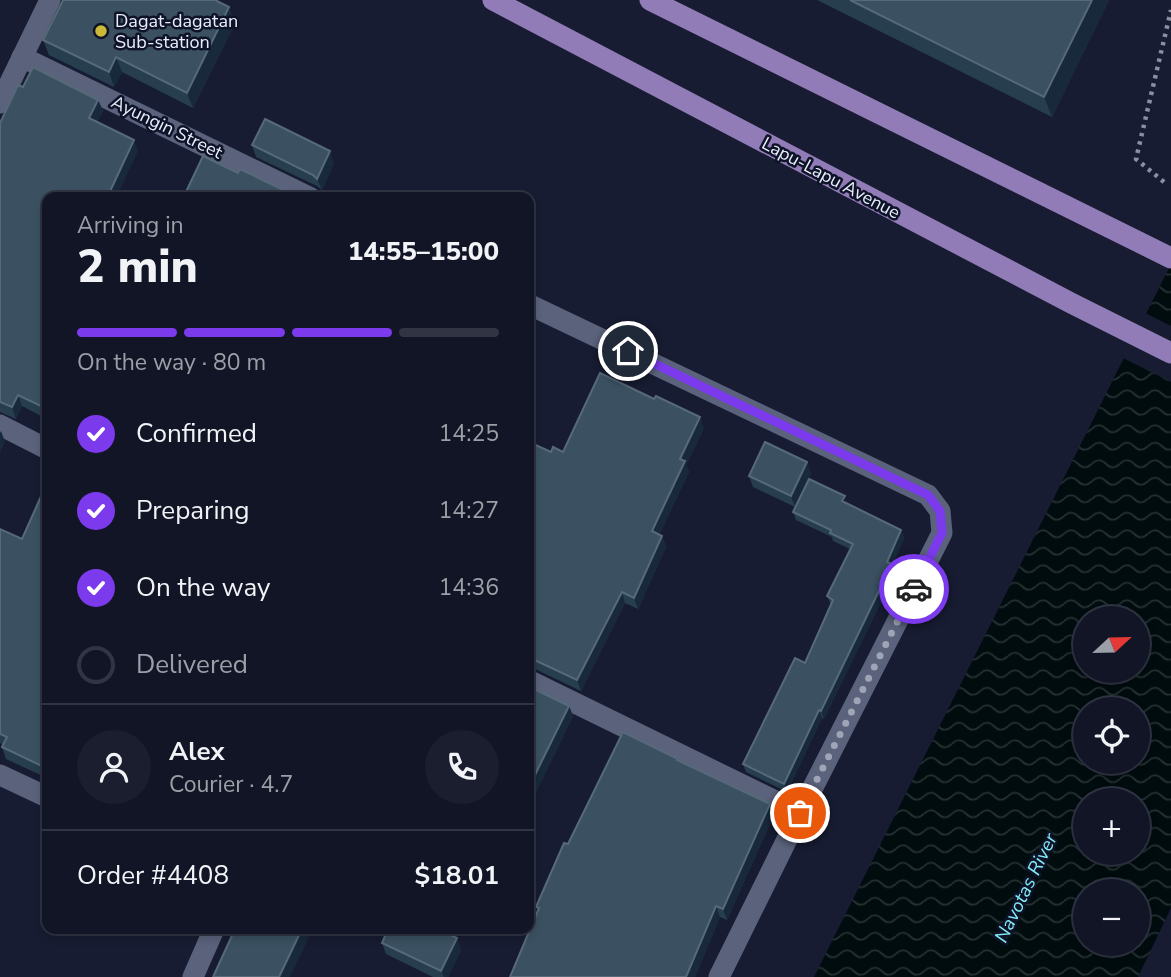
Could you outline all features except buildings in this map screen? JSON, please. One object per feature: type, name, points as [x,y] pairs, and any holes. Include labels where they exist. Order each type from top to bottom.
[{"type":"main road","name":"Lapu-Lapu Avenue","points":[[493,0],[1171,353]]},
{"type":"main road","points":[[650,0],[1171,258]]},
{"type":"street","points":[[0,103],[50,0]]},
{"type":"street","name":"Ayungin Street","points":[[22,57],[299,192]]},
{"type":"street","points":[[534,307],[928,495],[940,511],[942,533],[719,977]]},
{"type":"street","points":[[0,425],[42,446]]},
{"type":"street","points":[[534,683],[800,813]]},
{"type":"street","points":[[0,775],[42,795]]},
{"type":"street","points":[[193,977],[212,934]]},
{"type":"path","points":[[1164,182],[1136,159],[1171,10]]},
{"type":"water","name":"Navotas River","points":[[1171,264],[1171,908],[1150,952],[1150,879],[1073,879],[1073,956],[1148,956],[1138,977],[814,977]]},
{"type":"pier","points":[[1143,312],[1171,326],[1171,382],[1121,357]]},
{"type":"way so far","points":[[800,813],[914,589]]},
{"type":"place","name":"Dagat-dagatan Sub-station","points":[[101,31]]},
{"type":"route","points":[[628,351],[928,495],[940,511],[942,533],[914,589]]}]
